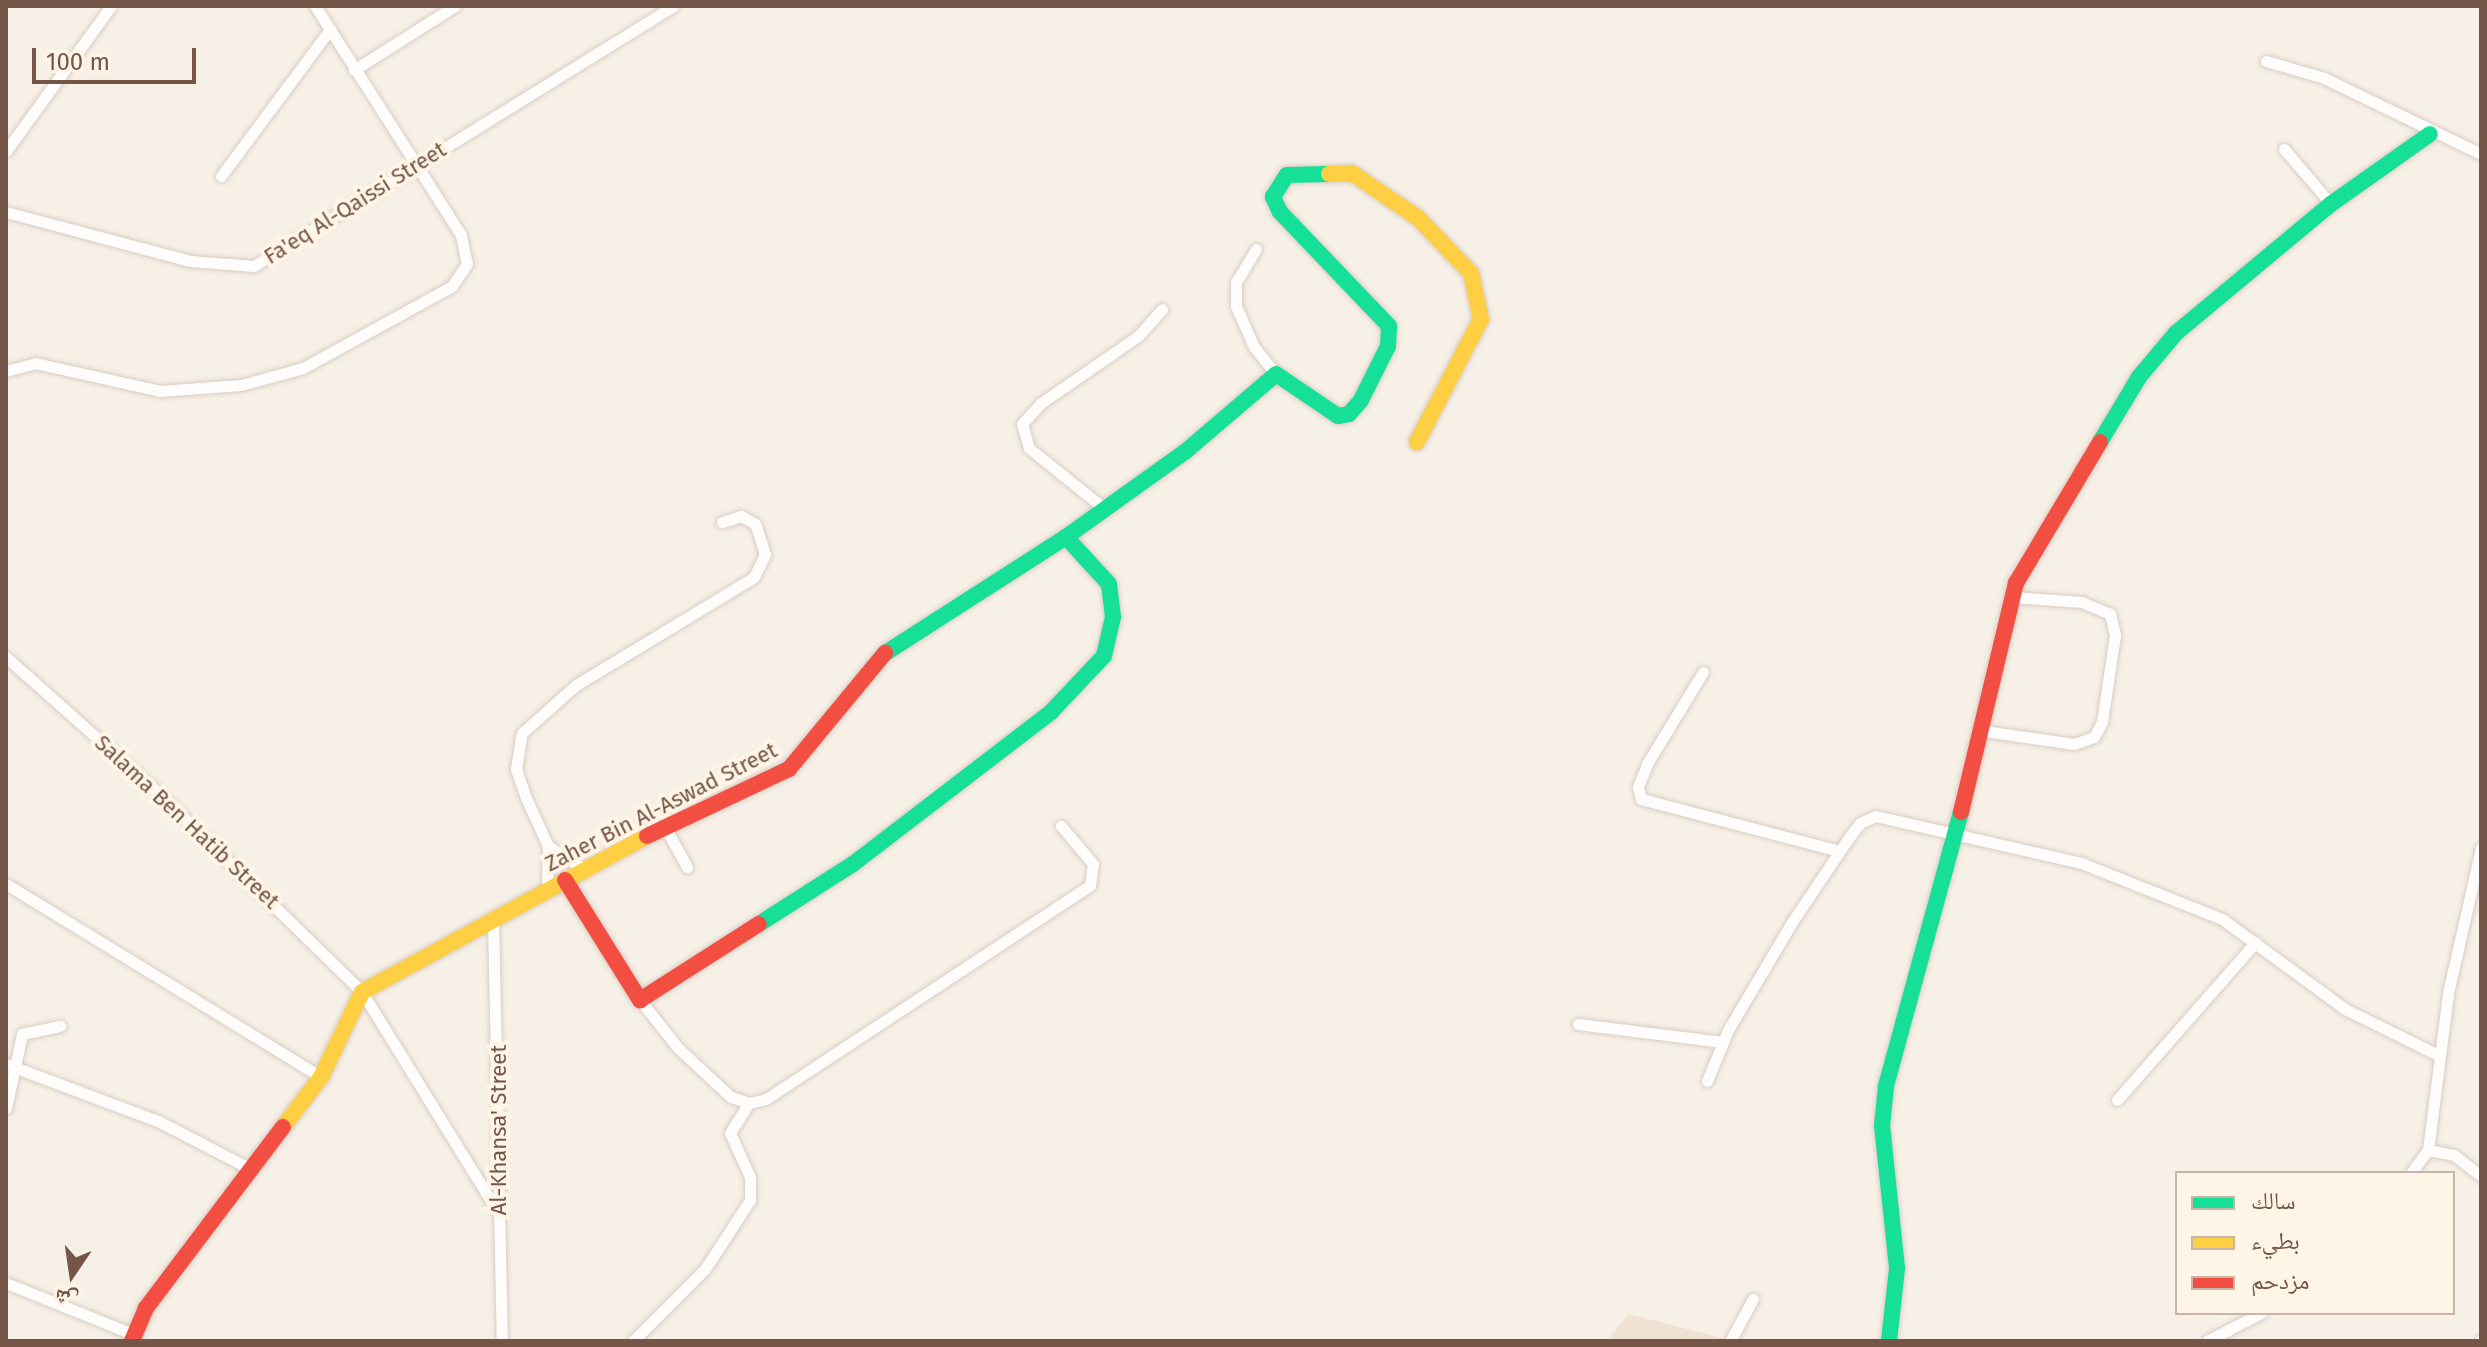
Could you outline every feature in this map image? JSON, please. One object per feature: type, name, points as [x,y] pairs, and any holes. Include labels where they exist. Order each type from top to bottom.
[{"type":"street","points":[[6,151],[111,6]]},
{"type":"street","points":[[6,371],[35,363],[143,388],[200,391],[271,379],[314,363],[452,286],[467,264],[461,235],[315,6]]},
{"type":"street","points":[[354,70],[455,6]]},
{"type":"street","name":"Fa'eq Al-Qaissi Street","points":[[6,212],[190,261],[239,268],[264,261],[673,6]]},
{"type":"street","points":[[221,176],[330,29]]},
{"type":"street","points":[[2266,61],[2324,78],[2430,134],[2481,154]]},
{"type":"street","points":[[1889,1341],[1897,1268],[1883,1108],[1905,1003],[1984,731],[2012,597],[2034,545],[2155,356],[2198,312],[2331,204],[2430,134]]},
{"type":"street","points":[[2284,149],[2331,204]]},
{"type":"street","points":[[1256,249],[1236,282],[1236,306],[1254,347],[1276,374],[1331,413],[1344,415],[1361,400],[1388,346],[1387,322],[1280,212],[1273,197],[1287,175],[1352,173],[1418,218],[1462,259],[1477,288],[1481,319],[1474,342],[1417,442]]},
{"type":"street","points":[[1106,510],[1029,448],[1022,424],[1041,403],[1138,336],[1162,309]]},
{"type":"street","name":"Zaher Bin Al-Aswad Street","points":[[362,992],[584,869],[797,763],[860,677],[893,645],[1106,510],[1186,451],[1276,374]]},
{"type":"street","points":[[547,890],[548,846],[516,769],[522,733],[576,685],[754,577],[765,554],[755,524],[741,516],[722,522]]},
{"type":"street","points":[[640,1000],[853,864],[1051,712],[1104,656],[1113,617],[1109,584],[1066,537]]},
{"type":"street","points":[[1984,731],[2074,744],[2094,737],[2102,722],[2115,635],[2110,614],[2082,602],[2012,597]]},
{"type":"street","name":"Salama Ben Hatib Street","points":[[6,657],[151,786],[362,992],[496,1209]]},
{"type":"street","points":[[1703,672],[1648,762],[1638,787],[1641,799],[1839,851]]},
{"type":"street","points":[[1707,1081],[1723,1042],[1839,851],[1860,823],[1876,816],[2081,863],[2222,919],[2345,1009],[2438,1055]]},
{"type":"street","points":[[565,880],[640,1000],[698,1068],[731,1097],[749,1103],[766,1099],[1090,885],[1093,864],[1061,826]]},
{"type":"street","points":[[665,827],[687,867]]},
{"type":"street","points":[[548,846],[584,869]]},
{"type":"street","points":[[2412,1171],[2428,1150],[2438,1055],[2481,848]]},
{"type":"street","points":[[6,884],[321,1077]]},
{"type":"street","name":"Al-Khansa' Street","points":[[493,919],[499,1025],[496,1209],[502,1341]]},
{"type":"street","points":[[2117,1100],[2256,942]]},
{"type":"street","points":[[6,1283],[132,1338],[146,1308],[201,1240],[249,1168],[321,1077],[362,992]]},
{"type":"street","points":[[1578,1024],[1723,1042]]},
{"type":"street","points":[[6,1108],[10,1066],[24,1032],[60,1026]]},
{"type":"street","points":[[10,1066],[158,1121],[249,1168]]},
{"type":"street","points":[[633,1341],[705,1269],[720,1238],[750,1200],[750,1177],[730,1133],[749,1103]]},
{"type":"street","points":[[2428,1150],[2454,1155],[2481,1176]]},
{"type":"street","points":[[1730,1341],[1753,1299]]},
{"type":"street","points":[[2215,1339],[2257,1315]]},
{"type":"shaded area","points":[[1629,1314],[1734,1341],[1606,1341]]},
{"type":"traffic: fast","points":[[2100,442],[2139,377],[2176,333],[2331,204],[2430,134]]},
{"type":"traffic: fast","points":[[1066,537],[1186,451],[1276,374],[1338,416],[1349,414],[1361,400],[1388,346],[1389,326],[1280,212],[1273,197],[1287,175],[1329,174]]},
{"type":"traffic: fast","points":[[759,924],[853,864],[1051,712],[1104,656],[1113,617],[1109,584],[1066,537],[885,653]]},
{"type":"traffic: fast","points":[[1889,1341],[1897,1268],[1882,1126],[1886,1086],[1961,812]]},
{"type":"traffic: slow","points":[[1329,174],[1352,173],[1418,218],[1471,273],[1481,319],[1417,442]]},
{"type":"traffic: slow","points":[[283,1127],[321,1077],[362,992],[647,836]]},
{"type":"traffic: jam","points":[[1961,812],[2016,583],[2100,442]]},
{"type":"traffic: jam","points":[[647,836],[789,769],[885,653]]},
{"type":"traffic: jam","points":[[565,880],[640,1000],[759,924]]},
{"type":"traffic: jam","points":[[132,1341],[146,1308],[283,1127]]}]
